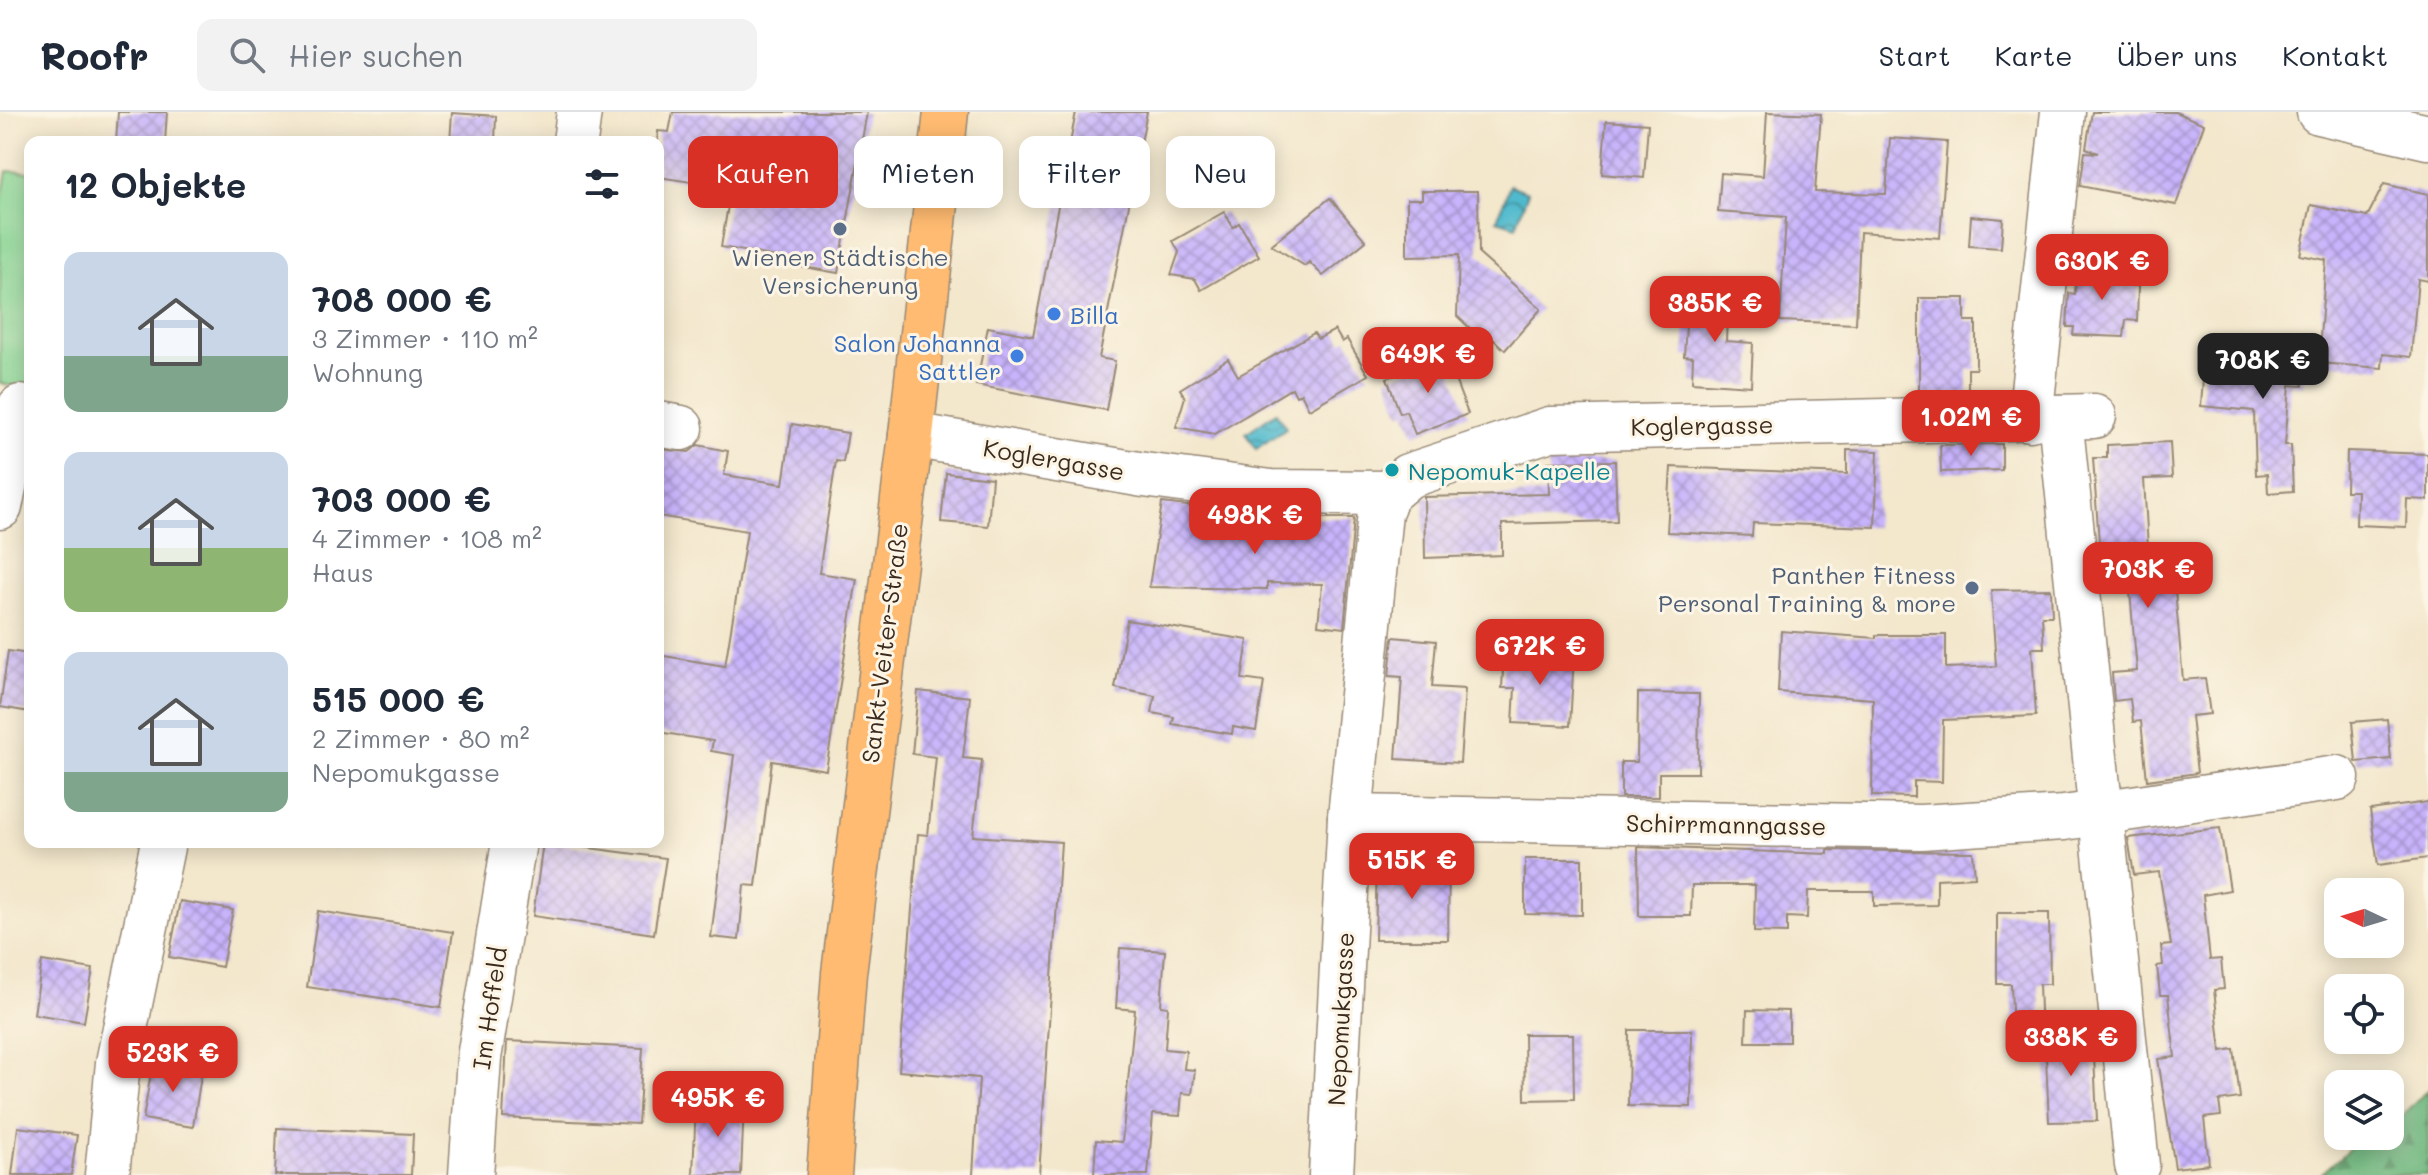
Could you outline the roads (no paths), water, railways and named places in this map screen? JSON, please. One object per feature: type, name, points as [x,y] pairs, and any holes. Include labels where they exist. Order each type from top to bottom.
[{"type":"main road","name":"Sankt-Veiter-Straße","points":[[829,1175],[844,973],[911,435],[946,112]]},
{"type":"street","points":[[576,136],[579,112]]},
{"type":"street","points":[[2063,112],[2061,417],[2137,1165]]},
{"type":"street","points":[[2319,112],[2428,137]]},
{"type":"street","points":[[0,507],[17,406]]},
{"type":"street","name":"Koglergasse","points":[[911,435],[1144,475],[1271,492],[1388,493],[1408,476],[1550,429],[2061,417]]},
{"type":"street","name":"Nepomukgasse","points":[[1331,1175],[1350,817],[1380,512],[1388,493]]},
{"type":"street","name":"Schirrmanngasse","points":[[1350,817],[1921,827],[2100,812],[2337,778]]},
{"type":"street","points":[[107,1175],[118,1063],[162,848]]},
{"type":"street","name":"Im Hoffeld","points":[[471,1175],[479,1058],[513,848]]},
{"type":"water","points":[[1510,185],[1528,192],[1516,226],[1497,220]]},
{"type":"water","points":[[1276,412],[1286,428],[1256,449],[1246,433]]},
{"type":"place","name":"Wiener Städtische Versicherung","points":[[840,229]]},
{"type":"place","name":"Billa","points":[[1054,314]]},
{"type":"place","name":"Salon Johanna Sattler","points":[[1017,356]]},
{"type":"place","name":"Nepomuk-Kapelle","points":[[1392,470]]},
{"type":"place","name":"Panther Fitness Personal Training & more","points":[[1972,588]]}]
